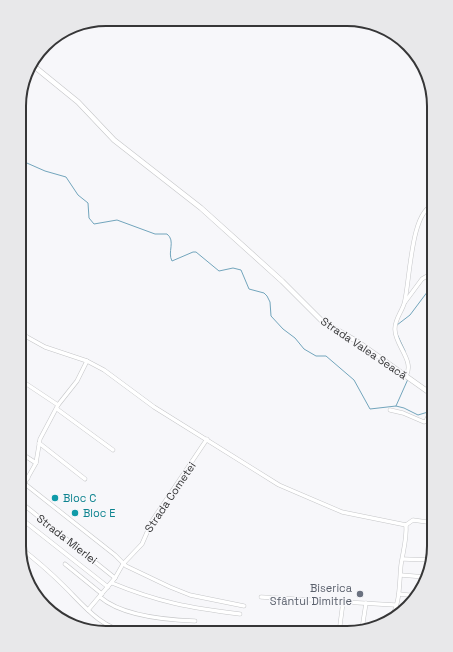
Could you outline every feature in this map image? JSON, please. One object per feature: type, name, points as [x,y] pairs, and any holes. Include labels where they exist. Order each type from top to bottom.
[{"type":"main road","name":"Strada Valea Seacă","points":[[36,68],[78,102],[112,138],[202,208],[298,296],[326,324],[358,342],[427,391]]},
{"type":"street","points":[[408,378],[407,362],[394,330],[404,303],[413,243],[418,226],[427,212]]},
{"type":"street","points":[[404,303],[422,279],[427,276]]},
{"type":"street","points":[[26,336],[45,347],[87,361],[104,370],[154,407],[208,439],[279,485],[309,499],[342,512],[406,524],[414,520],[427,522]]},
{"type":"street","points":[[26,482],[36,463],[39,443],[57,407],[77,381],[87,361]]},
{"type":"street","points":[[26,384],[113,450]]},
{"type":"street","points":[[390,410],[403,413],[422,422],[427,419]]},
{"type":"street","name":"Strada Cometei","points":[[88,610],[112,583],[123,564],[142,544],[152,521],[208,439]]},
{"type":"street","points":[[39,443],[84,479]]},
{"type":"street","points":[[26,457],[36,463]]},
{"type":"street","points":[[26,485],[115,555],[123,564],[150,578],[190,595],[244,606]]},
{"type":"street","name":"Strada Mierlei","points":[[26,507],[115,578]]},
{"type":"street","points":[[26,523],[108,587]]},
{"type":"street","points":[[393,610],[399,594],[402,575],[406,543],[406,524]]},
{"type":"street","points":[[26,553],[63,585],[88,610],[111,626]]},
{"type":"street","points":[[403,559],[425,560]]},
{"type":"street","points":[[64,564],[101,596],[122,610],[150,618],[195,621]]},
{"type":"street","points":[[402,575],[421,577]]},
{"type":"street","points":[[112,583],[169,604],[240,614]]},
{"type":"street","points":[[399,594],[410,595]]},
{"type":"street","points":[[261,597],[395,605]]},
{"type":"street","points":[[340,626],[343,602]]},
{"type":"street","points":[[363,624],[366,603]]},
{"type":"waterway","points":[[26,163],[45,171],[66,177],[78,195],[88,203],[89,218],[94,224],[117,220],[155,234],[167,234],[171,240],[170,254],[172,261],[196,252],[219,271],[233,268],[241,270],[249,289],[264,293],[267,296],[270,302],[271,316],[283,329],[295,338],[304,349],[316,356],[326,356],[354,380],[370,409],[396,406],[418,415],[427,412]]},
{"type":"waterway","points":[[397,325],[410,315],[427,292]]},
{"type":"waterway","points":[[397,334],[405,351]]},
{"type":"waterway","points":[[396,406],[408,379]]},
{"type":"place","name":"Bloc C","points":[[55,498]]},
{"type":"place","name":"Bloc E","points":[[75,513]]},
{"type":"place","name":"Biserica Sfântul Dimitrie","points":[[360,594]]}]
